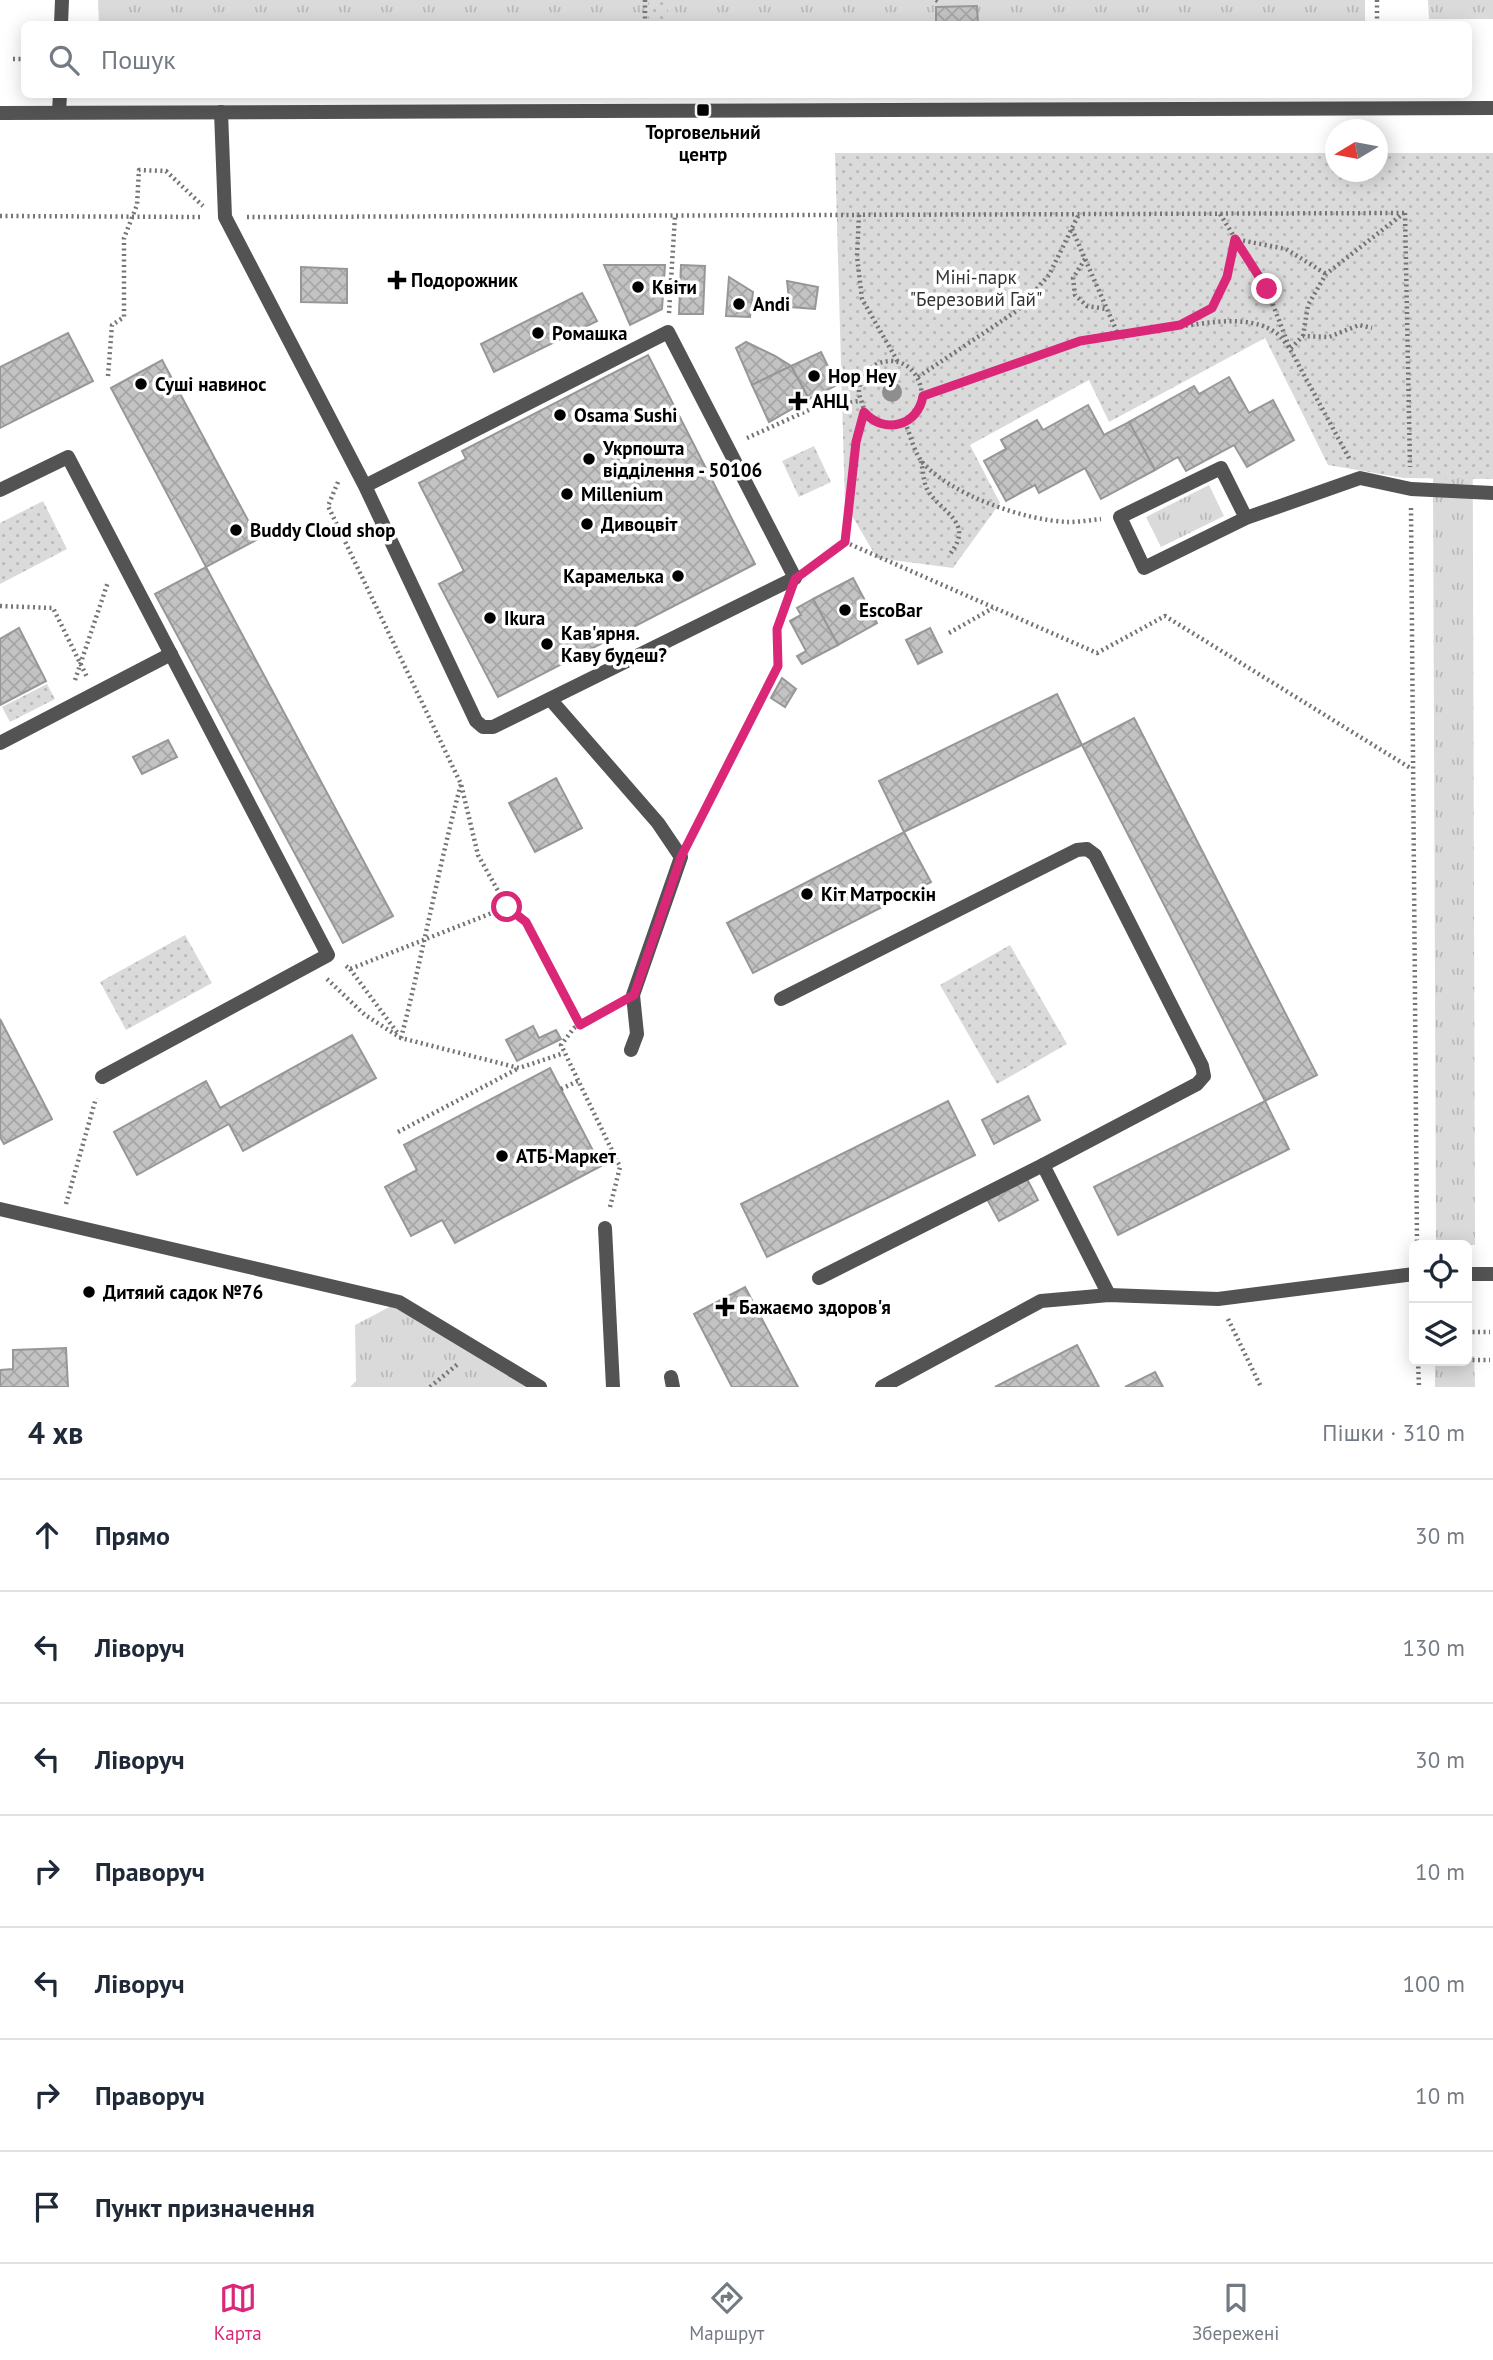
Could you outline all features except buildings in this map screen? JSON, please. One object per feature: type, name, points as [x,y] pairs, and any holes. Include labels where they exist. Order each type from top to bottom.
[{"type":"street","points":[[61,21],[62,0]]},
{"type":"street","points":[[59,112],[60,98]]},
{"type":"street","points":[[0,113],[1493,108]]},
{"type":"street","points":[[221,112],[220,217],[365,486],[475,721],[483,727],[493,727],[795,579],[668,332],[365,486]]},
{"type":"street","points":[[0,490],[68,457],[328,955],[102,1077]]},
{"type":"street","points":[[1246,518],[1221,468],[1119,517],[1144,568],[1246,518],[1360,478],[1411,489],[1493,493]]},
{"type":"street","points":[[0,743],[171,654]]},
{"type":"street","points":[[550,699],[658,823],[681,857],[634,995],[637,1034],[631,1050]]},
{"type":"street","points":[[781,999],[1077,850],[1087,849],[1095,855],[1202,1066],[1204,1076],[1197,1084],[1043,1165],[819,1278]]},
{"type":"street","points":[[1043,1165],[1109,1295]]},
{"type":"street","points":[[0,1209],[399,1302],[478,1347],[540,1387]]},
{"type":"street","points":[[605,1228],[613,1387]]},
{"type":"street","points":[[1472,1274],[1493,1274]]},
{"type":"street","points":[[882,1387],[1041,1301],[1109,1295],[1218,1299],[1409,1275]]},
{"type":"path","points":[[645,0],[645,21]]},
{"type":"path","points":[[1377,0],[1377,21]]},
{"type":"path","points":[[13,59],[21,59]]},
{"type":"path","points":[[108,376],[111,324],[124,317],[124,238],[137,205],[139,170],[166,171],[220,217]]},
{"type":"path","points":[[0,216],[1405,213]]},
{"type":"path","points":[[1290,349],[1303,337],[1308,305],[1326,274],[1405,213]]},
{"type":"path","points":[[1405,213],[1411,489],[1417,1240]]},
{"type":"path","points":[[918,377],[1018,310],[1049,275],[1079,214]]},
{"type":"path","points":[[1219,214],[1267,289],[1290,349],[1360,478]]},
{"type":"path","points":[[859,215],[857,256],[862,299],[898,362]]},
{"type":"path","points":[[668,332],[675,216]]},
{"type":"path","points":[[1072,229],[1117,332]]},
{"type":"path","points":[[1235,239],[1286,249],[1326,274]]},
{"type":"path","points":[[1180,325],[1212,308],[1227,277],[1235,239]]},
{"type":"path","points":[[1085,259],[1073,278],[1075,295],[1087,306],[1107,309]]},
{"type":"path","points":[[923,396],[1080,341],[1117,332],[1132,334],[1180,325],[1249,324],[1275,332],[1290,349]]},
{"type":"path","points":[[1303,337],[1329,337],[1359,325],[1372,328]]},
{"type":"path","points":[[898,362],[910,368],[918,377],[923,396],[919,408],[905,422],[893,426],[880,424],[864,412],[859,401],[859,388],[868,370],[879,363],[898,362]]},
{"type":"path","points":[[727,447],[811,409],[859,401]]},
{"type":"path","points":[[681,857],[778,666],[777,629],[795,579],[845,542],[856,442],[864,412]]},
{"type":"path","points":[[905,422],[920,460],[927,490],[948,509],[959,528],[958,544],[950,554]]},
{"type":"path","points":[[920,460],[941,478],[960,489],[1011,510],[1068,522],[1119,517]]},
{"type":"path","points":[[328,506],[461,783],[478,855],[507,907],[526,922],[580,1025]]},
{"type":"path","points":[[845,542],[1097,653],[1165,616],[1413,769]]},
{"type":"path","points":[[63,710],[117,553]]},
{"type":"path","points":[[0,606],[53,608],[95,693]]},
{"type":"path","points":[[949,633],[994,608]]},
{"type":"path","points":[[401,1038],[435,881],[461,783]]},
{"type":"path","points":[[350,969],[507,907]]},
{"type":"path","points":[[328,955],[350,969],[401,1038]]},
{"type":"path","points":[[311,964],[365,1015],[401,1038],[519,1068]]},
{"type":"path","points":[[605,1228],[620,1167],[561,1045],[580,1025],[634,995]]},
{"type":"path","points":[[398,1132],[519,1068],[564,1053]]},
{"type":"path","points":[[61,1223],[102,1077]]},
{"type":"path","points":[[561,1089],[578,1080]]},
{"type":"path","points":[[1218,1299],[1261,1387]]},
{"type":"path","points":[[1472,1332],[1490,1332]]},
{"type":"path","points":[[430,1387],[478,1347]]},
{"type":"path","points":[[1472,1360],[1490,1360]]},
{"type":"path","points":[[1418,1366],[1419,1387]]},
{"type":"green space","points":[[98,0],[1365,0],[1365,21],[99,21]]},
{"type":"green space","points":[[648,0],[668,0],[668,21],[648,21]]},
{"type":"green space","points":[[1428,0],[1493,0],[1493,19],[1429,19]]},
{"type":"green space","name":"Міні-парк \"Березовий Гай\"","points":[[835,153],[1325,153],[1325,182],[1388,182],[1388,153],[1493,153],[1493,479],[1404,478],[1328,465],[1265,338],[1109,422],[1089,380],[970,445],[1000,503],[953,568],[877,558],[845,504]]},
{"type":"green space","points":[[1432,221],[1472,221],[1475,1245],[1472,1245],[1472,1240],[1436,1240]]},
{"type":"green space","points":[[814,446],[831,482],[799,497],[782,461]]},
{"type":"green space","points":[[1209,485],[1224,516],[1161,547],[1146,517]]},
{"type":"green space","points":[[43,501],[67,549],[0,584],[0,523]]},
{"type":"green space","points":[[47,684],[55,699],[10,722],[2,707]]},
{"type":"green space","points":[[185,935],[212,983],[126,1030],[100,982]]},
{"type":"green space","points":[[1010,945],[1067,1044],[997,1084],[940,985]]},
{"type":"green space","points":[[399,1302],[540,1387],[350,1387],[356,1381],[355,1325]]},
{"type":"green space","points":[[1474,1356],[1475,1387],[1435,1387],[1435,1366],[1472,1366]]},
{"type":"place","name":"Торговельний центр","points":[[703,110]]},
{"type":"place","name":"Подорожник","points":[[397,280]]},
{"type":"place","name":"Квіти","points":[[638,287]]},
{"type":"place","name":"Andi","points":[[739,304]]},
{"type":"place","name":"Ромашка","points":[[538,333]]},
{"type":"place","name":"Hop Hey","points":[[814,376]]},
{"type":"place","name":"Суші навинос","points":[[141,384]]},
{"type":"place","name":"АНЦ","points":[[798,401]]},
{"type":"place","name":"Osama Sushi","points":[[560,415]]},
{"type":"place","name":"Укрпошта відділення - 50106","points":[[589,459]]},
{"type":"place","name":"Millenium","points":[[567,494]]},
{"type":"place","name":"Дивоцвіт","points":[[587,524]]},
{"type":"place","name":"Buddy Cloud shop","points":[[236,530]]},
{"type":"place","name":"Карамелька","points":[[678,576]]},
{"type":"place","name":"EscoBar","points":[[845,610]]},
{"type":"place","name":"Ikura","points":[[490,618]]},
{"type":"place","name":"Кав'ярня. Каву будеш?","points":[[547,644]]},
{"type":"place","name":"Кiт Матроскін","points":[[807,894]]},
{"type":"place","name":"АТБ-Маркет","points":[[502,1156]]},
{"type":"place","name":"Дитяий садок №76","points":[[89,1292]]},
{"type":"place","name":"Бажаємо здоров'я","points":[[725,1307]]},
{"type":"route","points":[[507,907],[526,922],[580,1025],[634,995],[681,857],[778,666],[777,629],[795,579],[845,542],[856,442],[864,412],[880,424],[900,425],[916,414],[923,396],[1080,341],[1117,332],[1132,334],[1180,325],[1212,308],[1227,277],[1235,239],[1267,289]]}]
